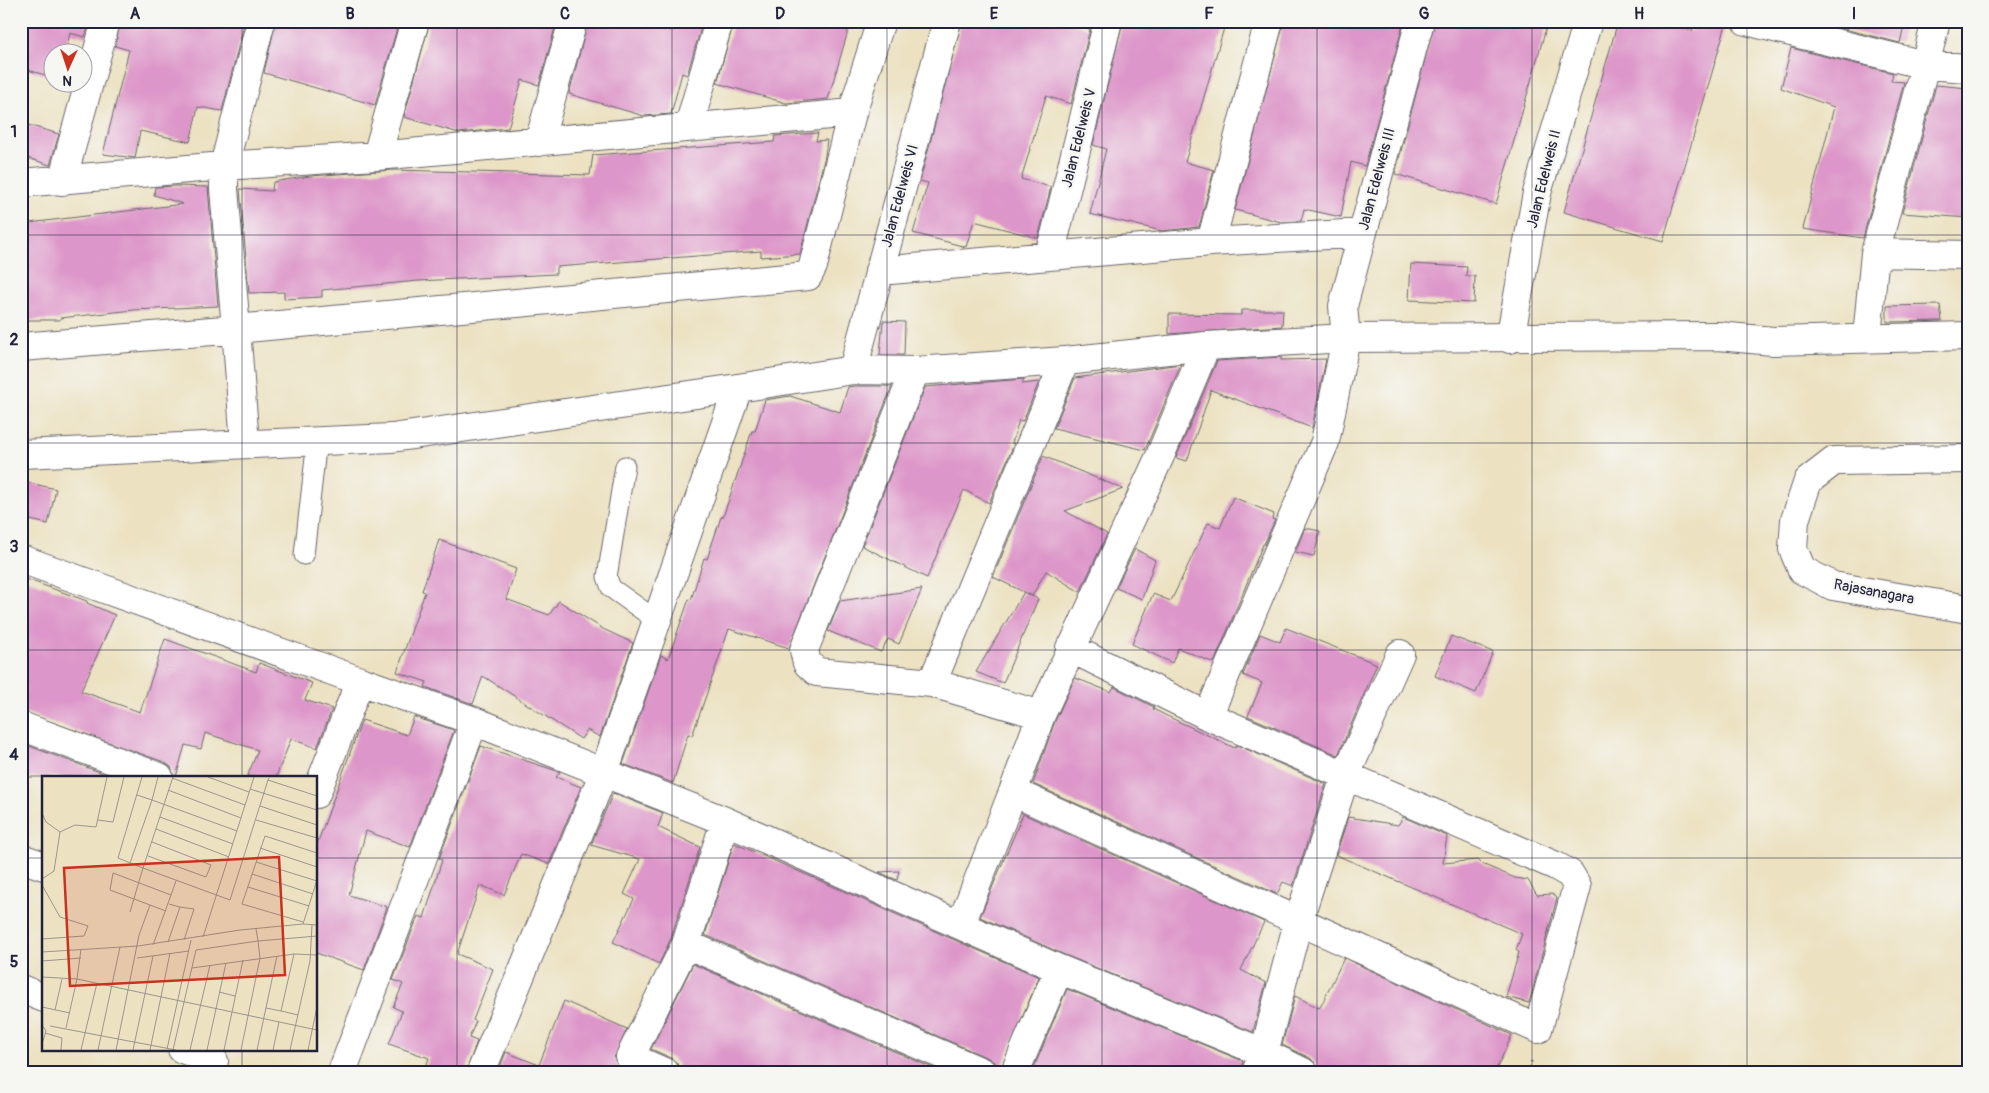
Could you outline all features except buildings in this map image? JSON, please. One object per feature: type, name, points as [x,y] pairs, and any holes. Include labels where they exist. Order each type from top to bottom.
[{"type":"street","points":[[62,181],[106,21]]},
{"type":"street","points":[[245,432],[224,189],[224,166],[261,21]]},
{"type":"street","points":[[377,156],[415,21]]},
{"type":"street","points":[[539,142],[573,21]]},
{"type":"street","points":[[689,126],[719,21]]},
{"type":"street","points":[[21,347],[236,340],[808,276],[813,266],[852,114],[881,21]]},
{"type":"street","name":"Jalan Edelweis VI","points":[[855,361],[947,21]]},
{"type":"street","name":"Jalan Edelweis V","points":[[1048,255],[1055,235],[1108,21]]},
{"type":"street","points":[[1211,242],[1269,21]]},
{"type":"street","name":"Jalan Edelweis III","points":[[1208,716],[1325,442],[1346,338],[1343,306],[1420,21]]},
{"type":"street","name":"Jalan Edelweis II","points":[[1510,339],[1537,193],[1588,21]]},
{"type":"street","points":[[1746,21],[1925,65],[1968,68]]},
{"type":"street","points":[[1867,337],[1875,253],[1936,21]]},
{"type":"street","points":[[21,183],[224,166],[377,156],[539,142],[689,126],[852,114]]},
{"type":"street","points":[[877,280],[1048,255],[1211,242],[1360,243]]},
{"type":"street","points":[[1875,253],[1968,255]]},
{"type":"street","points":[[21,454],[245,432],[317,440],[392,438],[738,388],[855,361],[915,371],[1065,361],[1206,346],[1346,338],[1510,339],[1718,336],[1773,341],[1867,337],[1968,336]]},
{"type":"street","points":[[960,924],[1013,792],[1041,715],[1070,648],[1160,456],[1206,346]]},
{"type":"street","points":[[932,683],[1065,361]]},
{"type":"street","points":[[915,371],[804,650],[807,663],[817,672],[932,683],[1041,715]]},
{"type":"street","points":[[481,1072],[604,772],[652,617],[738,388]]},
{"type":"street","name":"Rajasanagara","points":[[1968,459],[1834,461],[1808,481],[1795,520],[1793,549],[1802,570],[1833,586],[1968,609]]},
{"type":"street","points":[[21,559],[360,682],[474,721],[604,772],[725,821],[960,924],[1260,1063],[1303,1072]]},
{"type":"street","points":[[1013,792],[1538,1029],[1577,886],[1570,874],[1556,866],[1208,716],[1070,648]]},
{"type":"street","points":[[1260,1063],[1298,922],[1345,776],[1400,654]]},
{"type":"street","points":[[318,789],[360,682]]},
{"type":"street","points":[[342,1072],[474,721]]},
{"type":"street","points":[[21,726],[156,776]]},
{"type":"street","points":[[664,1072],[627,1064],[686,944],[725,821]]},
{"type":"street","points":[[21,858],[42,865]]},
{"type":"street","points":[[686,944],[982,1072]]},
{"type":"street","points":[[1015,1072],[1060,969]]},
{"type":"street","points":[[21,989],[42,997]]},
{"type":"street","points":[[185,1050],[214,1061]]},
{"type":"lane","points":[[304,555],[317,440]]},
{"type":"lane","points":[[625,466],[607,577],[611,588],[652,617]]}]
